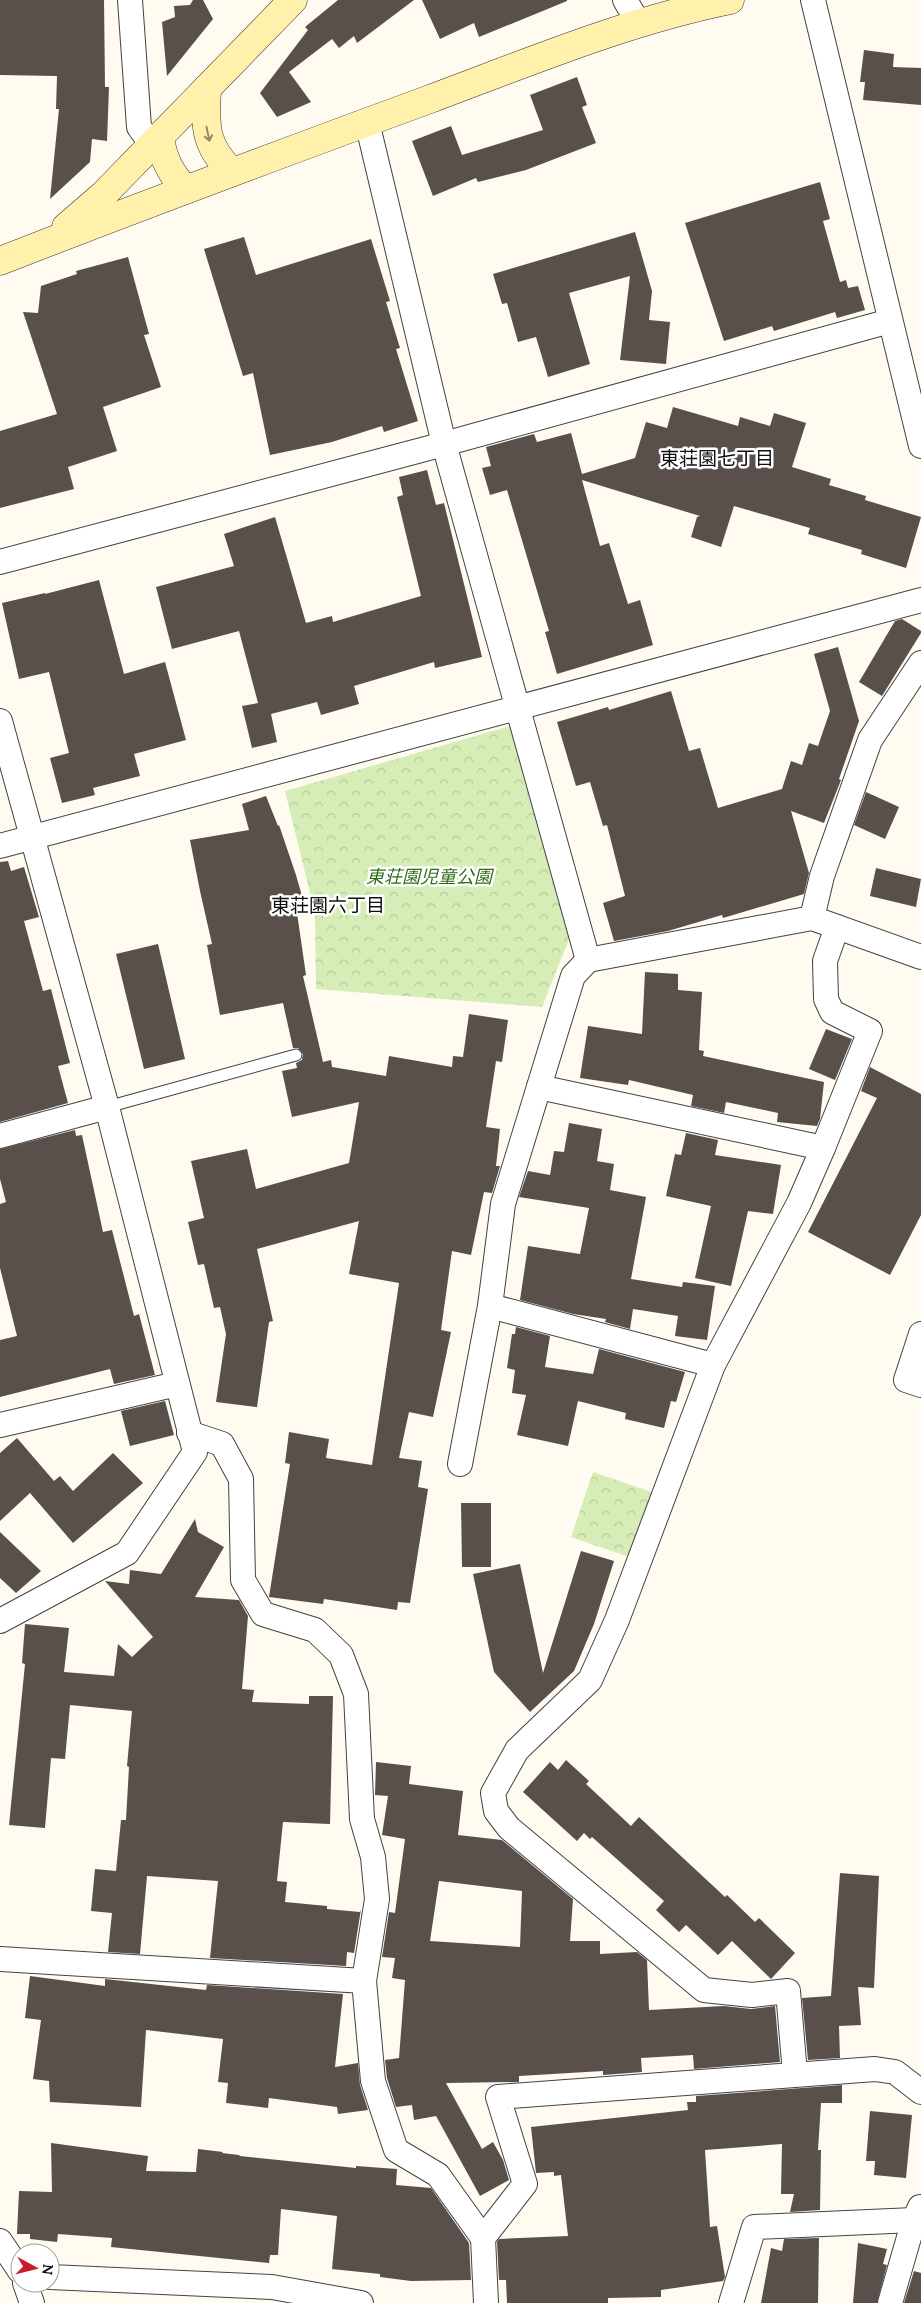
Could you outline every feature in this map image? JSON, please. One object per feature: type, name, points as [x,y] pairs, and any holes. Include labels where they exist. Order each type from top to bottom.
[{"type":"street","points":[[130,0],[139,127],[156,142],[169,169],[185,189]]},
{"type":"street","points":[[625,0],[639,24]]},
{"type":"street","points":[[0,261],[185,189],[639,24],[678,11],[730,0]]},
{"type":"street","points":[[813,0],[921,446]]},
{"type":"street","points":[[38,246],[82,215],[207,89],[279,9]]},
{"type":"street","points":[[207,89],[205,120],[208,138],[213,151],[232,172]]},
{"type":"street","points":[[367,122],[444,444],[588,960]]},
{"type":"street","points":[[0,562],[444,444],[890,321]]},
{"type":"street","points":[[0,846],[518,706],[921,600]]},
{"type":"street","points":[[812,918],[822,876],[870,740],[921,662]]},
{"type":"street","points":[[0,721],[107,1107],[195,1452],[127,1553],[0,1621]]},
{"type":"street","points":[[460,1464],[490,1306],[503,1204],[573,976],[588,960],[812,918],[921,957]]},
{"type":"street","points":[[795,2074],[788,1991],[752,1995],[704,1990],[509,1828],[496,1811],[493,1793],[516,1750],[590,1680],[617,1620],[713,1365],[799,1203],[870,1032],[832,1012],[826,999],[826,961],[837,927]]},
{"type":"street","points":[[539,1087],[823,1148]]},
{"type":"street","points":[[0,1136],[107,1107]]},
{"type":"street","points":[[490,1306],[713,1365]]},
{"type":"street","points":[[921,1334],[906,1380],[921,1385]]},
{"type":"street","points":[[0,1425],[177,1384]]},
{"type":"street","points":[[189,1433],[222,1444],[241,1479],[243,1580],[263,1614],[315,1630],[341,1655],[356,1694],[362,1819],[373,1857],[378,1899],[364,1981],[373,2081],[396,2150],[438,2174],[483,2238],[486,2303]]},
{"type":"street","points":[[0,1959],[364,1981]]},
{"type":"street","points":[[483,2238],[525,2184],[498,2097],[875,2068],[895,2072],[921,2092]]},
{"type":"street","points":[[731,2303],[754,2228],[917,2212],[890,2303]]},
{"type":"street","points":[[0,2241],[10,2256]]},
{"type":"street","points":[[60,2277],[272,2287],[361,2303]]},
{"type":"lane","points":[[107,1107],[296,1055]]},
{"type":"green space","name":"東荘園児童公園","points":[[510,726],[570,937],[542,1007],[316,989],[315,913],[285,791]]},
{"type":"green space","points":[[593,1472],[652,1492],[629,1557],[571,1537]]},
{"type":"building","points":[[0,0],[104,0],[105,87],[109,87],[107,141],[92,139],[90,162],[50,199],[59,109],[56,109],[57,76],[0,75]]},
{"type":"building","points":[[193,0],[203,0],[213,19],[167,76],[162,22],[175,17],[174,6],[190,5]]},
{"type":"building","points":[[338,0],[414,0],[357,43],[354,36],[339,48],[332,39],[289,72],[311,102],[277,117],[260,93],[308,30],[305,27]]},
{"type":"building","points":[[422,0],[567,1],[479,37],[474,23],[440,39]]},
{"type":"building","points":[[864,50],[894,54],[893,67],[921,68],[921,105],[863,100],[865,82],[860,82]]},
{"type":"building","points":[[577,77],[587,105],[582,107],[596,143],[526,170],[478,182],[476,178],[433,196],[412,141],[451,126],[462,155],[543,130],[530,95]]},
{"type":"building","points":[[820,182],[830,219],[823,221],[840,282],[846,280],[848,288],[858,286],[865,310],[837,318],[835,312],[774,331],[772,326],[724,341],[685,223]]},
{"type":"building","points":[[635,232],[652,291],[649,320],[670,322],[666,364],[620,360],[630,276],[569,293],[590,364],[548,377],[536,337],[518,342],[507,303],[502,304],[493,274]]},
{"type":"building","points":[[244,237],[256,275],[371,239],[390,301],[386,302],[400,348],[396,349],[418,421],[384,432],[382,426],[332,442],[270,455],[253,373],[243,376],[204,249]]},
{"type":"building","points":[[128,257],[149,334],[144,335],[161,387],[103,407],[117,451],[68,467],[74,489],[0,508],[0,431],[57,414],[23,312],[38,313],[41,286],[77,274],[76,271]]},
{"type":"building","points":[[673,407],[738,426],[740,417],[770,426],[774,413],[806,423],[792,467],[831,479],[829,485],[866,496],[865,500],[921,517],[906,568],[861,554],[862,550],[808,534],[810,528],[734,506],[721,547],[691,537],[697,517],[700,516],[582,480],[600,546],[609,543],[628,604],[640,600],[653,645],[557,674],[545,632],[549,631],[507,490],[490,495],[482,468],[491,466],[486,447],[534,434],[537,442],[571,433],[582,474],[635,458],[646,422],[667,428]]},
{"type":"building","points":[[427,470],[436,505],[444,503],[482,657],[435,668],[434,662],[354,686],[359,704],[321,715],[317,702],[271,714],[277,742],[252,748],[242,706],[258,703],[239,631],[172,649],[156,587],[234,566],[224,534],[275,517],[306,623],[332,616],[333,622],[421,596],[397,497],[403,495],[399,477]]},
{"type":"building","points":[[99,580],[124,674],[165,662],[186,740],[134,754],[140,776],[93,788],[95,795],[62,803],[50,758],[69,753],[49,672],[19,679],[2,603]]},
{"type":"building","points":[[902,619],[921,631],[921,633],[882,696],[859,682],[895,621]]},
{"type":"building","points":[[838,647],[859,721],[839,779],[841,780],[824,823],[791,811],[809,873],[804,894],[723,918],[722,915],[668,931],[614,941],[603,903],[625,896],[607,825],[603,826],[590,782],[576,786],[557,722],[608,707],[609,710],[671,691],[689,751],[700,748],[718,808],[782,789],[791,761],[802,765],[809,743],[818,746],[830,711],[814,654]]},
{"type":"building","points":[[866,792],[899,807],[885,839],[854,825]]},
{"type":"building","points":[[266,796],[279,825],[306,910],[297,913],[306,975],[303,976],[323,1062],[331,1060],[332,1067],[386,1076],[389,1056],[452,1067],[453,1056],[463,1057],[469,1014],[508,1020],[502,1062],[496,1061],[486,1127],[500,1129],[496,1166],[500,1166],[492,1193],[484,1192],[471,1255],[452,1251],[441,1330],[451,1332],[433,1417],[409,1412],[399,1458],[422,1461],[418,1487],[428,1489],[410,1603],[398,1602],[397,1610],[324,1599],[323,1604],[269,1597],[290,1464],[285,1463],[289,1432],[329,1439],[326,1458],[372,1465],[399,1283],[349,1274],[359,1221],[257,1249],[273,1321],[269,1322],[257,1407],[216,1402],[226,1334],[220,1307],[214,1308],[204,1264],[198,1265],[188,1222],[204,1218],[191,1161],[247,1149],[256,1189],[349,1163],[359,1102],[292,1117],[282,1071],[297,1068],[296,1063],[302,1060],[303,1054],[298,1048],[293,1048],[283,1003],[220,1015],[207,945],[212,944],[190,840],[249,830],[242,804]]},
{"type":"building","points":[[8,861],[11,871],[24,867],[39,917],[24,921],[43,991],[51,989],[70,1063],[58,1066],[68,1103],[0,1122],[0,862]]},
{"type":"building","points":[[876,868],[921,879],[916,907],[870,896]]},
{"type":"building","points":[[158,944],[185,1059],[144,1069],[116,954]]},
{"type":"building","points":[[645,972],[678,974],[678,990],[702,992],[699,1050],[704,1051],[703,1056],[824,1082],[820,1119],[817,1126],[777,1122],[778,1113],[726,1102],[724,1113],[691,1106],[693,1095],[629,1080],[628,1085],[580,1078],[588,1026],[642,1034]]},
{"type":"building","points":[[826,1029],[852,1039],[835,1080],[809,1069]]},
{"type":"building","points":[[870,1067],[921,1094],[921,1215],[890,1275],[808,1232],[877,1098],[861,1091]]},
{"type":"building","points":[[569,1123],[602,1129],[597,1161],[614,1164],[610,1190],[646,1197],[631,1279],[682,1287],[683,1282],[715,1286],[707,1340],[675,1336],[678,1316],[633,1309],[630,1329],[605,1322],[606,1319],[573,1314],[520,1300],[528,1246],[580,1254],[589,1208],[519,1197],[528,1171],[550,1175],[554,1151],[564,1152]]},
{"type":"building","points":[[75,1130],[76,1136],[82,1135],[103,1232],[112,1230],[134,1316],[139,1314],[155,1375],[114,1384],[110,1369],[0,1397],[0,1340],[17,1336],[0,1268],[0,1204],[6,1202],[0,1179],[0,1149]]},
{"type":"building","points":[[686,1133],[718,1140],[715,1155],[781,1165],[773,1214],[748,1211],[731,1286],[695,1278],[711,1206],[666,1196],[675,1154],[681,1155]]},
{"type":"building","points":[[516,1327],[550,1336],[545,1367],[593,1374],[599,1349],[685,1372],[676,1402],[671,1401],[664,1428],[625,1419],[626,1413],[578,1401],[568,1446],[517,1435],[526,1395],[512,1393],[515,1370],[507,1368],[512,1334],[515,1334]]},
{"type":"building","points":[[165,1401],[174,1435],[130,1446],[121,1411]]},
{"type":"building","points":[[17,1438],[54,1481],[60,1476],[73,1491],[113,1453],[143,1483],[73,1543],[30,1493],[0,1521],[0,1453]]},
{"type":"building","points":[[461,1503],[491,1503],[491,1567],[462,1567]]},
{"type":"building","points":[[195,1519],[198,1532],[224,1547],[195,1597],[239,1600],[248,1616],[242,1689],[254,1690],[252,1702],[309,1704],[309,1696],[333,1696],[330,1824],[283,1822],[277,1881],[287,1882],[285,1902],[327,1906],[327,1909],[360,1912],[361,1909],[354,1953],[347,1952],[346,1966],[210,1958],[218,1881],[147,1876],[140,1954],[108,1952],[112,1913],[91,1911],[95,1869],[116,1871],[121,1820],[126,1820],[129,1767],[127,1766],[132,1711],[70,1705],[65,1759],[51,1758],[45,1828],[9,1825],[25,1664],[22,1663],[25,1624],[69,1628],[64,1672],[114,1676],[118,1644],[132,1657],[153,1637],[105,1581],[129,1584],[130,1570],[161,1574]]},
{"type":"building","points":[[0,1532],[41,1571],[16,1593],[0,1578]]},
{"type":"building","points":[[581,1551],[614,1561],[594,1624],[574,1671],[530,1712],[494,1672],[473,1574],[520,1564],[543,1673]]},
{"type":"building","points":[[566,1760],[589,1781],[586,1784],[631,1826],[639,1817],[725,1897],[727,1895],[755,1922],[759,1918],[795,1953],[771,1979],[732,1941],[718,1955],[686,1925],[679,1932],[656,1910],[664,1901],[592,1837],[590,1839],[584,1833],[577,1841],[523,1792],[550,1762],[558,1770]]},
{"type":"building","points":[[376,1762],[411,1766],[409,1784],[463,1791],[458,1835],[502,1840],[573,1899],[570,1941],[600,1941],[600,1954],[637,1952],[647,1960],[649,2010],[724,2006],[751,2009],[775,2006],[780,2062],[694,2069],[693,2055],[641,2058],[642,2072],[603,2075],[603,2071],[519,2076],[519,2082],[446,2083],[482,2149],[493,2142],[503,2160],[509,2180],[480,2196],[436,2116],[414,2120],[412,2105],[396,2107],[387,2078],[385,2060],[399,2058],[405,1980],[392,1978],[395,1958],[382,1957],[389,1912],[395,1913],[405,1839],[382,1835],[388,1796],[375,1795]],"holes":[[[439,1881],[522,1891],[520,1947],[430,1941]]]},
{"type":"building","points":[[840,1873],[879,1876],[874,1988],[858,1987],[861,2025],[839,2026],[840,2058],[808,2060],[802,1998],[831,1996]]},
{"type":"building","points":[[30,1976],[105,1986],[105,1979],[206,1990],[207,1985],[343,1994],[335,2067],[358,2063],[360,2085],[368,2110],[338,2114],[337,2107],[269,2098],[268,2108],[226,2103],[228,2083],[218,2082],[223,2039],[146,2030],[141,2107],[50,2102],[49,2081],[33,2079],[41,2020],[25,2018]]},
{"type":"building","points":[[842,2085],[842,2103],[821,2103],[818,2150],[821,2150],[820,2210],[790,2212],[794,2194],[781,2194],[782,2144],[705,2150],[710,2227],[717,2226],[725,2277],[723,2281],[661,2290],[661,2297],[608,2298],[608,2303],[507,2303],[506,2280],[499,2280],[497,2242],[499,2239],[568,2236],[561,2175],[554,2176],[554,2172],[536,2173],[531,2127],[688,2110],[687,2102],[696,2102],[696,2096]]},
{"type":"building","points":[[870,2111],[912,2115],[906,2178],[874,2175],[875,2161],[866,2161]]},
{"type":"building","points":[[51,2143],[148,2156],[146,2171],[196,2172],[198,2149],[240,2156],[356,2168],[356,2166],[397,2169],[396,2185],[431,2188],[469,2243],[471,2280],[411,2281],[380,2277],[380,2274],[332,2269],[337,2216],[281,2209],[278,2255],[270,2255],[269,2263],[111,2247],[112,2238],[58,2234],[57,2242],[30,2239],[30,2234],[17,2234],[19,2191],[52,2192]]},
{"type":"building","points":[[819,2238],[818,2303],[761,2303],[771,2248],[782,2251],[784,2239]]},
{"type":"building","points":[[858,2243],[887,2249],[883,2264],[887,2265],[877,2303],[853,2303]]},
{"type":"building","points":[[914,2271],[921,2273],[921,2303],[904,2303]]},
{"type":"district","name":"東荘園七丁目","points":[[717,458]]},
{"type":"district","name":"東荘園六丁目","points":[[328,905]]}]
